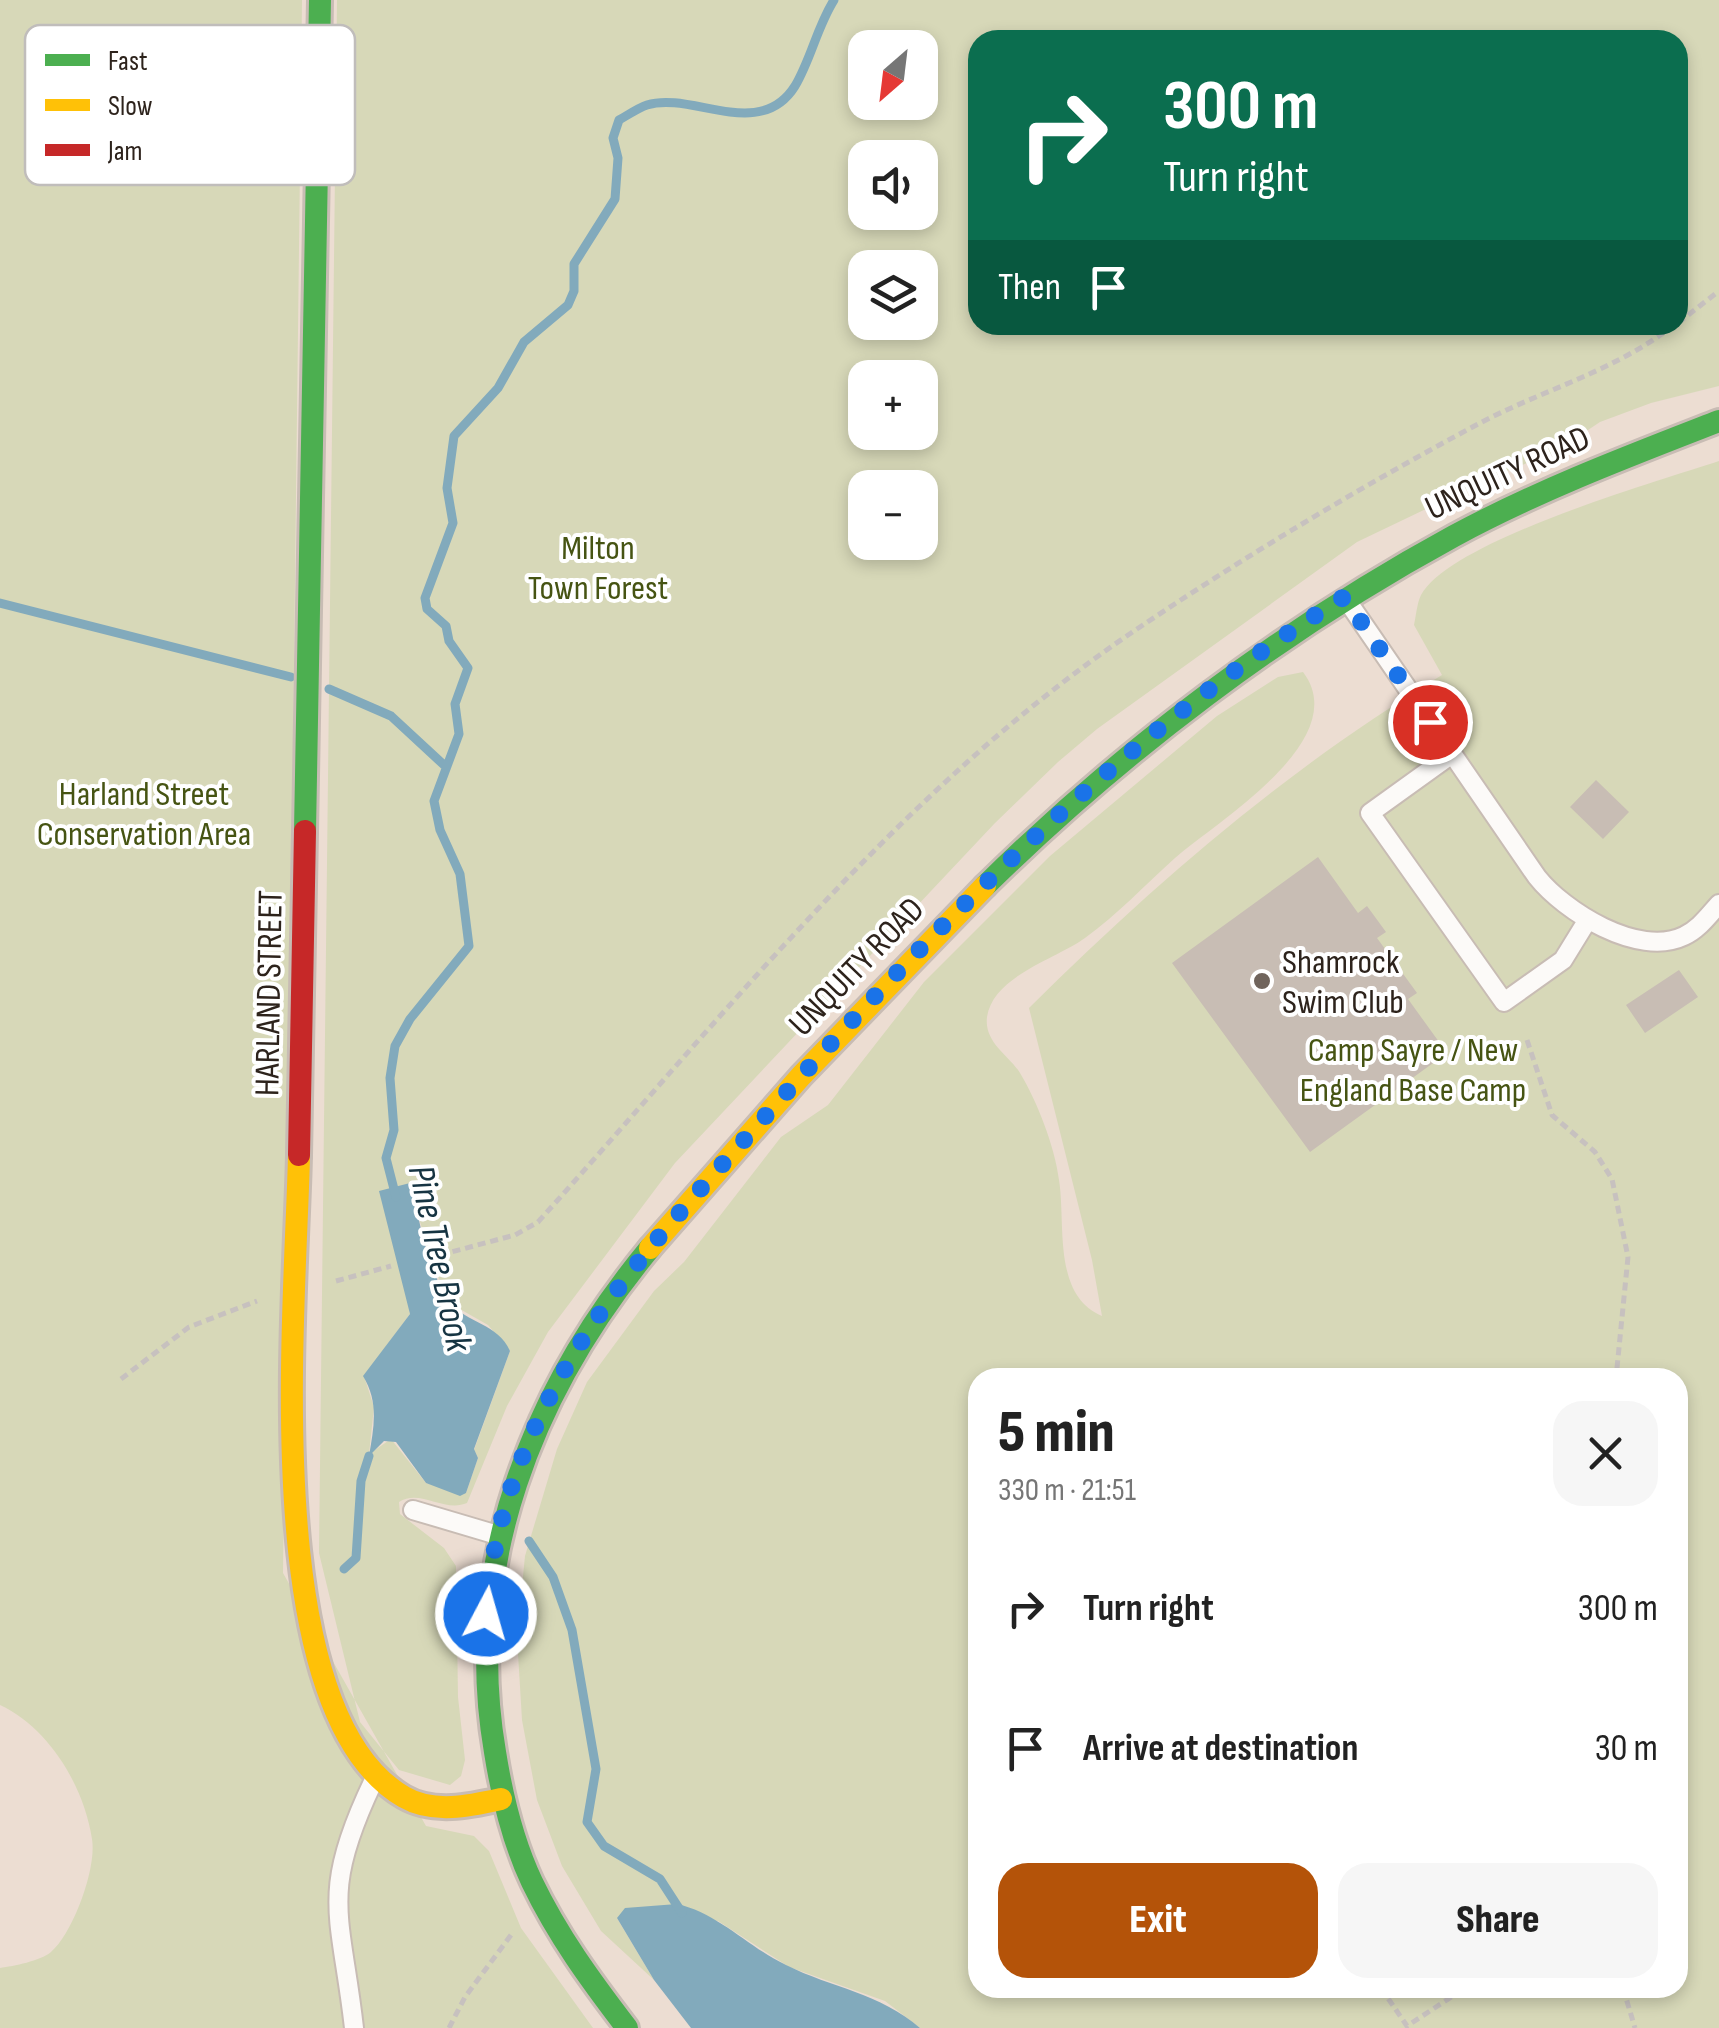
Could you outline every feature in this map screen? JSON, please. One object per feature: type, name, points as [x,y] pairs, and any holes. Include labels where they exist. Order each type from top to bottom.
[{"type":"main road","name":"HARLAND STREET","points":[[320,0],[320,25]]},
{"type":"main road","name":"HARLAND STREET","points":[[317,185],[294,1475],[306,1596],[330,1692],[352,1744],[376,1777],[407,1799],[429,1806],[462,1808],[501,1798]]},
{"type":"main road","name":"UNQUITY ROAD","points":[[627,2028],[572,1961],[539,1903],[501,1798],[489,1736],[485,1661],[488,1589],[498,1535],[535,1427],[594,1324],[714,1174],[822,1053],[943,925],[1106,772],[1207,691],[1344,597],[1518,503],[1719,421]]},
{"type":"lane","points":[[1344,597],[1545,886],[1587,921],[1630,935],[1671,940],[1697,928],[1719,904]]},
{"type":"lane","points":[[1452,754],[1370,814],[1504,1002],[1563,960],[1587,921]]},
{"type":"lane","points":[[413,1510],[498,1535]]},
{"type":"lane","points":[[354,2028],[338,1933],[336,1883],[346,1840],[376,1777]]},
{"type":"path","points":[[1688,315],[1719,290]]},
{"type":"path","points":[[440,1255],[515,1235],[538,1222],[873,855],[956,775],[1093,660],[1222,572],[1320,514],[1482,422],[1624,359],[1660,335]]},
{"type":"path","points":[[1527,1040],[1552,1115],[1595,1152],[1612,1179],[1628,1257],[1617,1368]]},
{"type":"path","points":[[121,1379],[206,1317],[391,1266]]},
{"type":"path","points":[[448,2028],[499,1948],[539,1903]]},
{"type":"path","points":[[1388,1998],[1406,2026],[1449,1998]]},
{"type":"path","points":[[1626,1998],[1635,2028]]},
{"type":"green space","name":"Harland Street Conservation Area","points":[[0,0],[302,0],[302,25],[25,25],[25,185],[300,185],[283,1573],[426,1826],[474,1836],[489,1851],[521,1928],[593,2028],[0,2028],[0,1968],[40,1958],[59,1943],[82,1899],[93,1851],[81,1799],[61,1761],[34,1728],[0,1705]]},
{"type":"green space","name":"Milton Town Forest","points":[[337,0],[1719,0],[1719,386],[1651,403],[1600,422],[1555,452],[1499,474],[1357,542],[1097,729],[995,823],[675,1163],[548,1332],[507,1406],[467,1503],[450,1505],[415,1498],[399,1502],[400,1514],[444,1548],[456,1566],[458,1697],[465,1760],[461,1776],[450,1785],[399,1770],[360,1722],[319,1553],[335,185],[355,185],[355,25],[337,25]],"holes":[[[409,1184],[433,1266],[451,1304],[488,1325],[510,1351],[474,1450],[478,1458],[466,1493],[426,1483],[391,1439],[369,1454],[374,1407],[364,1376],[410,1314],[403,1272]]]},
{"type":"green space","name":"Camp Sayre / New England Base Camp","points":[[1719,461],[1719,2028],[920,2028],[885,2001],[789,1967],[718,1921],[617,1918],[654,1980],[601,1931],[562,1866],[537,1800],[522,1720],[517,1637],[525,1556],[557,1449],[587,1382],[654,1291],[684,1262],[781,1137],[828,1105],[924,982],[1050,856],[1217,716],[1278,677],[1303,672],[1314,698],[1311,724],[1297,750],[1275,776],[1097,929],[1001,990],[987,1017],[989,1034],[1020,1073],[1049,1139],[1059,1180],[1068,1275],[1086,1306],[1102,1316],[1092,1260],[1029,1008],[1125,916],[1225,829],[1330,749],[1442,675],[1414,625],[1421,595],[1440,574],[1512,534],[1605,498]]},
{"type":"water","points":[[410,1183],[425,1245],[442,1290],[457,1309],[498,1335],[510,1351],[474,1449],[478,1458],[466,1493],[460,1496],[426,1483],[396,1442],[384,1441],[369,1456],[373,1405],[363,1376],[410,1314],[379,1191]]},
{"type":"water","points":[[677,1904],[706,1915],[772,1958],[889,2007],[920,2028],[691,2028],[654,1980],[617,1918],[625,1908]]},
{"type":"building","points":[[1596,780],[1629,812],[1603,839],[1570,807]]},
{"type":"building","points":[[1318,857],[1358,913],[1367,906],[1386,932],[1377,938],[1417,993],[1408,999],[1447,1053],[1310,1152],[1172,963]]},
{"type":"building","points":[[1679,970],[1698,997],[1645,1033],[1626,1005]]},
{"type":"waterway","name":"Pine Tree Brook","points":[[396,1197],[386,1158],[394,1130],[390,1078],[395,1046],[410,1019],[469,946],[460,874],[440,830],[434,801],[459,734],[455,704],[468,668],[449,641],[446,626],[427,609],[425,598],[453,523],[447,488],[454,436],[498,388],[524,342],[568,305],[574,291],[574,264],[615,199],[618,158],[613,138],[619,120],[644,106],[665,102],[745,113],[763,111],[780,102],[801,76],[834,0]]},
{"type":"waterway","points":[[0,603],[291,677]]},
{"type":"waterway","points":[[329,689],[391,716],[444,765]]},
{"type":"waterway","points":[[344,1569],[356,1558],[361,1481],[369,1456]]},
{"type":"waterway","name":"Pine Tree Brook","points":[[529,1541],[553,1577],[572,1630],[596,1769],[587,1822],[604,1846],[660,1879],[682,1913]]},
{"type":"traffic: fast","points":[[320,0],[320,25]]},
{"type":"traffic: fast","points":[[305,831],[317,185]]},
{"type":"traffic: fast","points":[[985,886],[1149,740],[1328,611],[1486,519],[1585,474],[1719,421]]},
{"type":"traffic: fast","points":[[627,2028],[553,1921],[525,1867],[514,1835],[495,1752],[488,1683],[489,1614],[499,1548],[516,1484],[541,1421],[608,1303],[650,1248]]},
{"type":"traffic: slow","points":[[650,1248],[801,1076],[985,886]]},
{"type":"traffic: slow","points":[[299,1155],[293,1307],[295,1500],[305,1596],[325,1682],[357,1751],[404,1797],[439,1807],[501,1799]]},
{"type":"traffic: jam","points":[[299,1155],[305,831]]},
{"type":"place","name":"Shamrock Swim Club","points":[[1262,981]]},
{"type":"route","points":[[486,1614],[492,1563],[513,1481],[548,1400],[594,1324],[714,1174],[822,1053],[943,925],[1044,827],[1148,736],[1288,633],[1344,597],[1430,722]]}]
